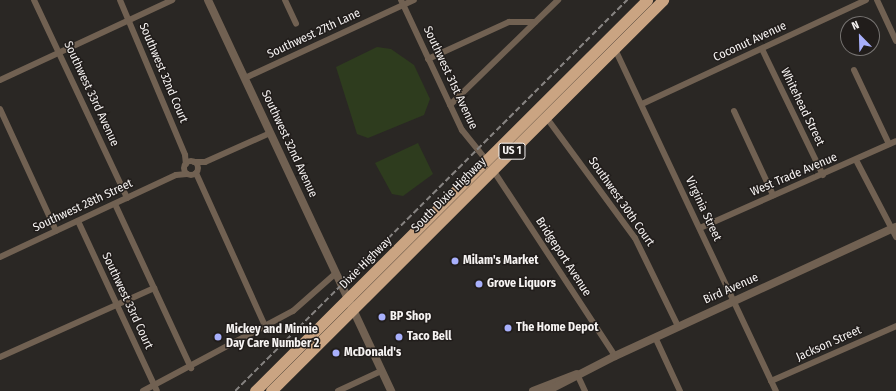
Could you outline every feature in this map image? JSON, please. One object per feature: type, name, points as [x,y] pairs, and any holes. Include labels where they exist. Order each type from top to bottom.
[{"type":"highway","name":"Dixie Highway","points":[[255,391],[647,0]]},
{"type":"highway","name":"South Dixie Highway","points":[[271,391],[663,0]]},
{"type":"street","name":"Southwest 33rd Avenue","points":[[34,0],[126,198]]},
{"type":"street","name":"Southwest 32nd Court","points":[[120,0],[189,164]]},
{"type":"street","points":[[0,80],[172,0]]},
{"type":"street","name":"Southwest 32nd Avenue","points":[[208,0],[336,272],[390,391]]},
{"type":"street","points":[[285,0],[296,24]]},
{"type":"street","name":"Southwest 27th Lane","points":[[244,78],[402,2],[414,0]]},
{"type":"street","points":[[450,105],[558,0]]},
{"type":"street","name":"Coconut Avenue","points":[[642,104],[866,0]]},
{"type":"street","points":[[877,0],[896,41]]},
{"type":"street","name":"Southwest 31st Avenue","points":[[402,2],[466,138],[486,160]]},
{"type":"street","points":[[428,59],[509,22],[535,22]]},
{"type":"street","name":"Virginia Street","points":[[608,39],[615,48],[642,104],[776,391]]},
{"type":"street","name":"Whitehead Street","points":[[762,49],[822,175]]},
{"type":"street","points":[[854,70],[889,144]]},
{"type":"street","points":[[0,109],[56,231]]},
{"type":"street","points":[[734,111],[774,195]]},
{"type":"street","name":"Southwest 30th Court","points":[[546,117],[635,238],[678,326]]},
{"type":"street","points":[[189,164],[205,162],[270,133]]},
{"type":"street","name":"West Trade Avenue","points":[[700,228],[896,141]]},
{"type":"street","points":[[856,160],[893,228],[896,237]]},
{"type":"street","points":[[193,173],[205,162]]},
{"type":"street","points":[[189,164],[265,326]]},
{"type":"street","points":[[189,164],[193,173]]},
{"type":"street","name":"Southwest 28th Street","points":[[176,176],[189,164]]},
{"type":"street","name":"Bridgeport Avenue","points":[[493,170],[615,356]]},
{"type":"street","name":"Southwest 28th Street","points":[[0,257],[176,176],[193,173]]},
{"type":"street","points":[[115,204],[191,368]]},
{"type":"street","name":"Southwest 33rd Court","points":[[78,221],[156,388]]},
{"type":"street","name":"Bird Avenue","points":[[547,391],[577,374],[678,326],[893,228]]},
{"type":"street","points":[[143,391],[156,388],[299,308],[336,272]]},
{"type":"street","points":[[0,357],[154,288]]},
{"type":"street","name":"Jackson Street","points":[[772,381],[896,326]]},
{"type":"street","points":[[655,337],[680,391]]},
{"type":"street","points":[[338,391],[381,370]]},
{"type":"street","points":[[577,374],[585,391]]},
{"type":"street","name":"Bird Avenue","points":[[533,391],[577,374]]},
{"type":"green space","points":[[377,47],[391,49],[414,65],[430,99],[424,115],[368,138],[357,134],[336,67]]},
{"type":"green space","points":[[418,143],[433,174],[403,196],[392,194],[375,163]]},
{"type":"railway","points":[[235,391],[627,0]]},
{"type":"place","name":"Milam's Market","points":[[455,261]]},
{"type":"place","name":"Grove Liquors","points":[[479,284]]},
{"type":"place","name":"BP Shop","points":[[382,317]]},
{"type":"place","name":"The Home Depot","points":[[508,328]]},
{"type":"place","name":"Mickey and Minnie Day Care Number 2","points":[[218,337]]},
{"type":"place","name":"Taco Bell","points":[[399,337]]},
{"type":"place","name":"McDonald's","points":[[336,353]]}]
